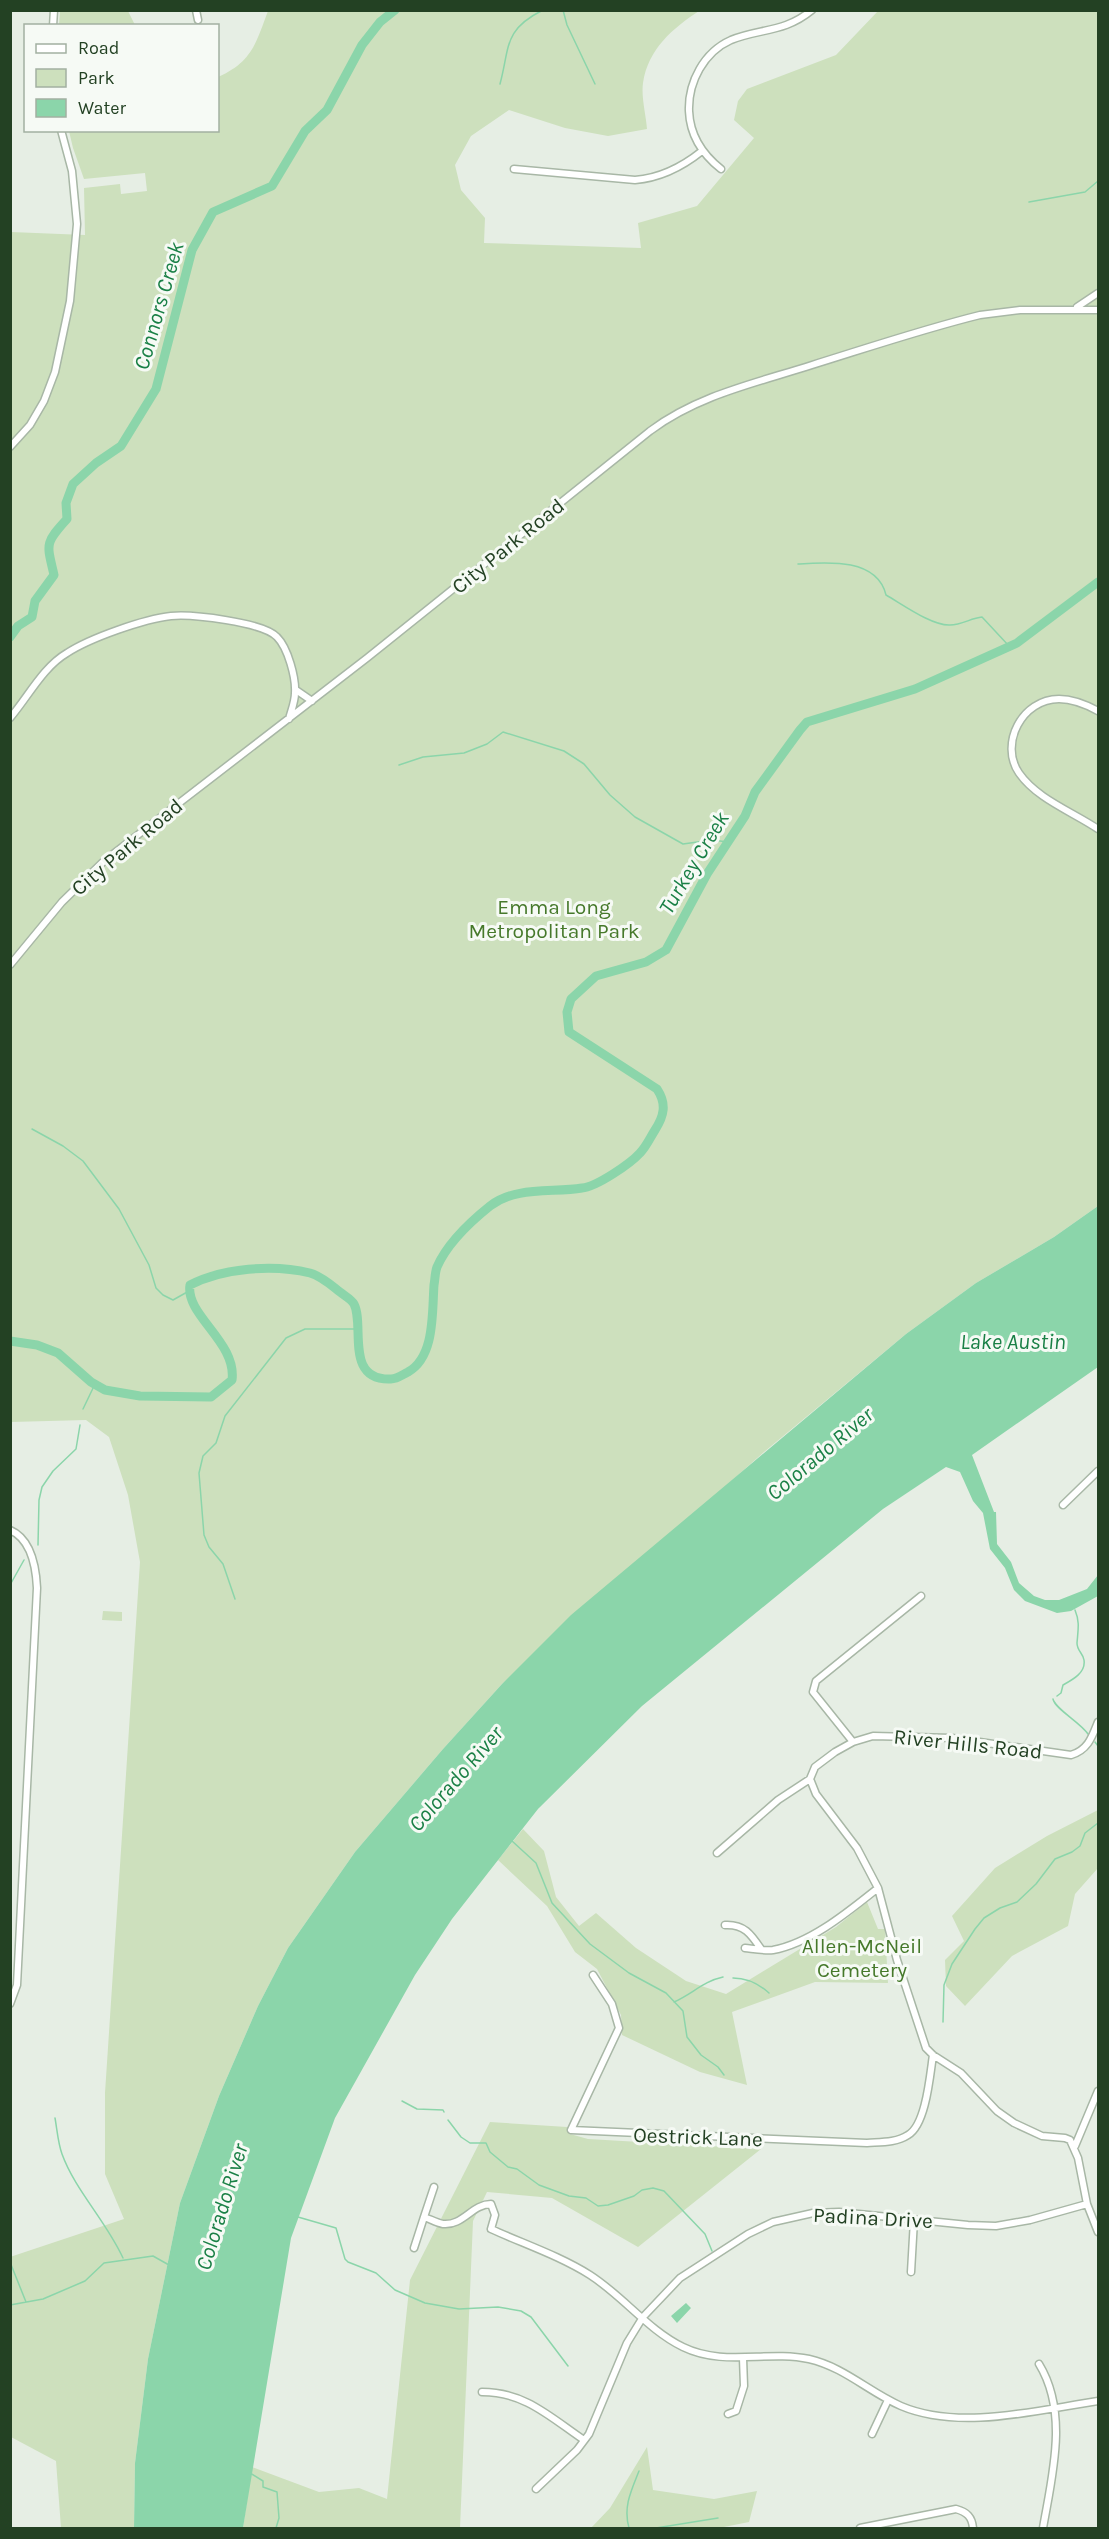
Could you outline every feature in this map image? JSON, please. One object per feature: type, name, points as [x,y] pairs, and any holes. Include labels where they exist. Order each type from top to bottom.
[{"type":"street","points":[[196,10],[198,20]]},
{"type":"street","points":[[721,169],[702,151],[692,131],[688,105],[692,86],[703,63],[717,49],[732,40],[779,29],[812,10]]},
{"type":"street","points":[[10,447],[30,425],[48,394],[70,301],[77,224],[72,171],[62,132]]},
{"type":"street","points":[[514,169],[634,180],[650,178],[671,171],[702,151]]},
{"type":"street","points":[[1074,308],[1098,293]]},
{"type":"street","name":"City Park Road","points":[[10,965],[62,902],[89,874],[163,814],[312,701],[650,431],[682,410],[741,387],[980,315],[1004,311],[1074,308],[1098,310]]},
{"type":"street","points":[[10,718],[48,669],[68,652],[151,620],[171,616],[218,619],[271,632],[283,645],[296,690],[289,719]]},
{"type":"street","points":[[296,690],[312,701]]},
{"type":"street","points":[[1098,711],[1079,703],[1058,699],[1037,705],[1025,714],[1017,726],[1011,751],[1015,766],[1029,784],[1098,829]]},
{"type":"street","points":[[1063,1505],[1098,1471]]},
{"type":"street","points":[[10,1530],[22,1538],[30,1552],[36,1572],[37,1588],[17,1985],[10,2004]]},
{"type":"street","points":[[853,1742],[813,1692],[816,1682],[921,1596]]},
{"type":"street","name":"River Hills Road","points":[[717,1852],[778,1800],[810,1779],[811,1772],[823,1760],[853,1742],[873,1736],[952,1738],[1071,1755],[1089,1744],[1098,1722]]},
{"type":"street","points":[[810,1779],[816,1794],[857,1848],[879,1887],[897,1960],[921,2038],[933,2055],[961,2073],[998,2111],[1014,2123],[1042,2136],[1065,2138],[1075,2146]]},
{"type":"street","points":[[745,1948],[772,1950],[796,1942],[840,1919],[879,1887]]},
{"type":"street","points":[[725,1925],[738,1925],[751,1934],[761,1949]]},
{"type":"street","name":"Oestrick Lane","points":[[593,1975],[612,2004],[619,2028],[571,2130],[867,2143],[891,2141],[910,2135],[922,2116],[933,2055]]},
{"type":"street","points":[[1098,2091],[1075,2146],[1087,2204],[1098,2232]]},
{"type":"street","points":[[414,2248],[434,2187]]},
{"type":"street","points":[[424,2217],[442,2224],[456,2223],[481,2204],[491,2204],[495,2215],[491,2229],[590,2275],[665,2336],[686,2348],[709,2356],[743,2358],[788,2356],[819,2362],[847,2373],[888,2400],[916,2412],[959,2419],[1098,2401]]},
{"type":"street","name":"Padina Drive","points":[[536,2489],[584,2440],[593,2425],[630,2336],[643,2317],[680,2278],[738,2239],[773,2222],[799,2215],[827,2212],[996,2226],[1030,2220],[1087,2204]]},
{"type":"street","points":[[911,2272],[914,2220]]},
{"type":"street","points":[[728,2414],[736,2412],[740,2402],[744,2386],[743,2358]]},
{"type":"street","points":[[1039,2364],[1046,2376],[1053,2408],[1056,2444],[1043,2529]]},
{"type":"street","points":[[482,2392],[500,2392],[521,2398],[584,2440]]},
{"type":"street","points":[[872,2434],[888,2400]]},
{"type":"street","points":[[860,2529],[956,2509],[967,2513],[972,2521],[973,2529]]},
{"type":"green space","points":[[60,11],[128,11],[134,24],[59,24]]},
{"type":"green space","name":"Emma Long Metropolitan Park","points":[[268,11],[699,11],[671,32],[650,60],[643,83],[647,129],[608,136],[565,128],[509,110],[471,136],[455,165],[461,190],[485,218],[484,243],[641,248],[638,223],[697,206],[754,138],[734,120],[738,101],[747,89],[836,55],[878,11],[1098,11],[1098,1206],[1054,1237],[976,1283],[906,1334],[764,1452],[502,1684],[355,1852],[288,1948],[258,2006],[219,2096],[180,2203],[148,2359],[135,2463],[134,2528],[61,2528],[56,2461],[11,2437],[10,2257],[124,2219],[105,2174],[105,2093],[140,1562],[128,1495],[109,1437],[86,1420],[11,1422],[11,232],[85,235],[84,188],[120,184],[121,194],[147,191],[145,173],[84,179],[69,132],[219,132],[219,76],[246,58],[256,42]]},
{"type":"green space","points":[[103,1611],[122,1612],[122,1621],[102,1620]]},
{"type":"green space","points":[[1098,1810],[1098,1868],[1075,1894],[1068,1926],[1012,1956],[965,2006],[946,1986],[945,1960],[964,1941],[952,1916],[995,1868],[1047,1836]]},
{"type":"green space","name":"Allen-McNeil Cemetery","points":[[523,1829],[544,1851],[556,1897],[579,1926],[596,1913],[636,1948],[686,1981],[726,1994],[836,1927],[867,1902],[878,1929],[885,1929],[888,1983],[815,1982],[732,2012],[747,2085],[700,2072],[622,2035],[621,2015],[597,1969],[575,1952],[547,1906],[498,1860]]},
{"type":"green space","points":[[490,2122],[567,2127],[570,2134],[588,2139],[761,2149],[638,2247],[552,2198],[487,2192],[473,2221],[460,2528],[243,2528],[252,2467],[319,2492],[359,2488],[387,2499],[410,2280]]},
{"type":"green space","points":[[647,2447],[653,2490],[714,2499],[757,2491],[749,2522],[719,2528],[591,2528],[610,2508]]},
{"type":"water","name":"Lake Austin","points":[[1098,1206],[1098,1367],[972,1455],[994,1512],[996,1512],[997,1544],[1011,1562],[1019,1583],[1034,1596],[1045,1600],[1059,1600],[1087,1589],[1098,1575],[1098,1596],[1071,1611],[1057,1613],[1025,1601],[1014,1590],[1005,1568],[990,1549],[983,1513],[973,1501],[960,1472],[946,1467],[883,1509],[642,1706],[538,1809],[452,1919],[415,1975],[335,2118],[291,2238],[243,2528],[134,2528],[135,2463],[148,2359],[180,2203],[219,2096],[258,2006],[288,1948],[355,1852],[502,1684],[571,1615],[906,1334],[976,1283],[1054,1237]]},
{"type":"water","points":[[686,2303],[691,2308],[677,2323],[671,2316]]},
{"type":"waterway","name":"Connors Creek","points":[[10,637],[18,626],[32,617],[35,601],[54,575],[49,545],[54,534],[67,519],[66,503],[73,484],[96,463],[121,446],[156,389],[192,250],[213,212],[272,186],[305,131],[327,110],[362,45],[380,22],[395,10]]},
{"type":"waterway","points":[[500,84],[507,50],[514,32],[530,17],[543,10]]},
{"type":"waterway","points":[[563,10],[567,25],[595,84]]},
{"type":"waterway","points":[[1029,202],[1085,192],[1098,181]]},
{"type":"waterway","points":[[798,564],[837,563],[862,568],[873,574],[881,583],[886,595],[917,614],[935,622],[950,625],[982,617],[1009,646]]},
{"type":"waterway","name":"Turkey Creek","points":[[10,1341],[37,1345],[58,1353],[91,1382],[105,1390],[140,1396],[211,1397],[232,1380],[231,1366],[220,1341],[195,1307],[190,1285],[233,1271],[264,1268],[296,1270],[314,1274],[353,1302],[357,1313],[359,1350],[367,1371],[376,1377],[391,1379],[408,1372],[417,1365],[428,1345],[437,1267],[441,1258],[467,1226],[490,1206],[511,1195],[582,1188],[596,1184],[629,1163],[648,1142],[662,1115],[663,1105],[660,1094],[657,1089],[569,1032],[567,1012],[571,999],[596,976],[646,962],[666,950],[707,874],[745,816],[755,792],[800,730],[807,722],[915,689],[1017,643],[1098,582]]},
{"type":"waterway","points":[[399,765],[423,757],[464,753],[487,744],[503,732],[564,751],[584,764],[610,795],[635,817],[683,844],[712,840],[728,842]]},
{"type":"waterway","points":[[32,1129],[63,1146],[83,1161],[119,1209],[149,1265],[156,1288],[173,1300],[189,1291]]},
{"type":"waterway","points":[[235,1599],[223,1564],[209,1547],[204,1535],[199,1473],[203,1456],[216,1443],[225,1416],[286,1338],[305,1329],[356,1329]]},
{"type":"waterway","points":[[83,1409],[95,1384]]},
{"type":"waterway","points":[[38,1545],[39,1500],[42,1487],[53,1471],[76,1449],[80,1425]]},
{"type":"waterway","points":[[10,1585],[24,1560]]},
{"type":"waterway","points":[[1057,1696],[1061,1693],[1063,1685],[1078,1676],[1084,1665],[1077,1646],[1078,1622],[1075,1610]]},
{"type":"waterway","points":[[1053,1699],[1058,1707],[1088,1734]]},
{"type":"waterway","points":[[1095,1742],[1098,1746]]},
{"type":"waterway","points":[[943,2022],[944,1985],[952,1964],[975,1929],[984,1918],[1000,1908],[1017,1902],[1036,1884],[1055,1859],[1080,1846],[1085,1833],[1098,1823]]},
{"type":"waterway","points":[[512,1841],[536,1863],[552,1903],[590,1944],[629,1973],[666,1993],[683,2011],[687,2037],[701,2055],[718,2067],[724,2075]]},
{"type":"waterway","points":[[674,2002],[710,1981],[723,1977]]},
{"type":"waterway","points":[[733,1978],[752,1982],[769,1993]]},
{"type":"waterway","points":[[402,2101],[417,2109],[443,2110],[444,2112]]},
{"type":"waterway","points":[[55,2118],[61,2150],[68,2167],[123,2258]]},
{"type":"waterway","points":[[448,2120],[461,2137],[470,2143],[486,2143],[490,2152],[508,2167],[517,2169],[539,2185],[569,2196],[586,2198],[598,2206],[634,2196],[642,2190],[653,2188],[664,2191],[705,2234],[712,2251]]},
{"type":"waterway","points":[[298,2217],[336,2228],[345,2259],[348,2262],[376,2273],[395,2290],[425,2303],[459,2309],[498,2307],[521,2311],[531,2317],[568,2366]]},
{"type":"waterway","points":[[10,2305],[43,2299],[85,2281],[104,2263],[153,2256],[169,2265]]},
{"type":"waterway","points":[[10,2262],[26,2302]]},
{"type":"waterway","points":[[629,2528],[627,2506],[639,2471]]},
{"type":"waterway","points":[[250,2473],[263,2481],[263,2487],[277,2492],[279,2518],[276,2528]]},
{"type":"waterway","points":[[656,2528],[718,2518]]},
{"type":"water label","name":"Colorado River","points":[[820,1454]]},
{"type":"water label","name":"Colorado River","points":[[456,1779]]},
{"type":"water label","name":"Colorado River","points":[[222,2207]]}]
